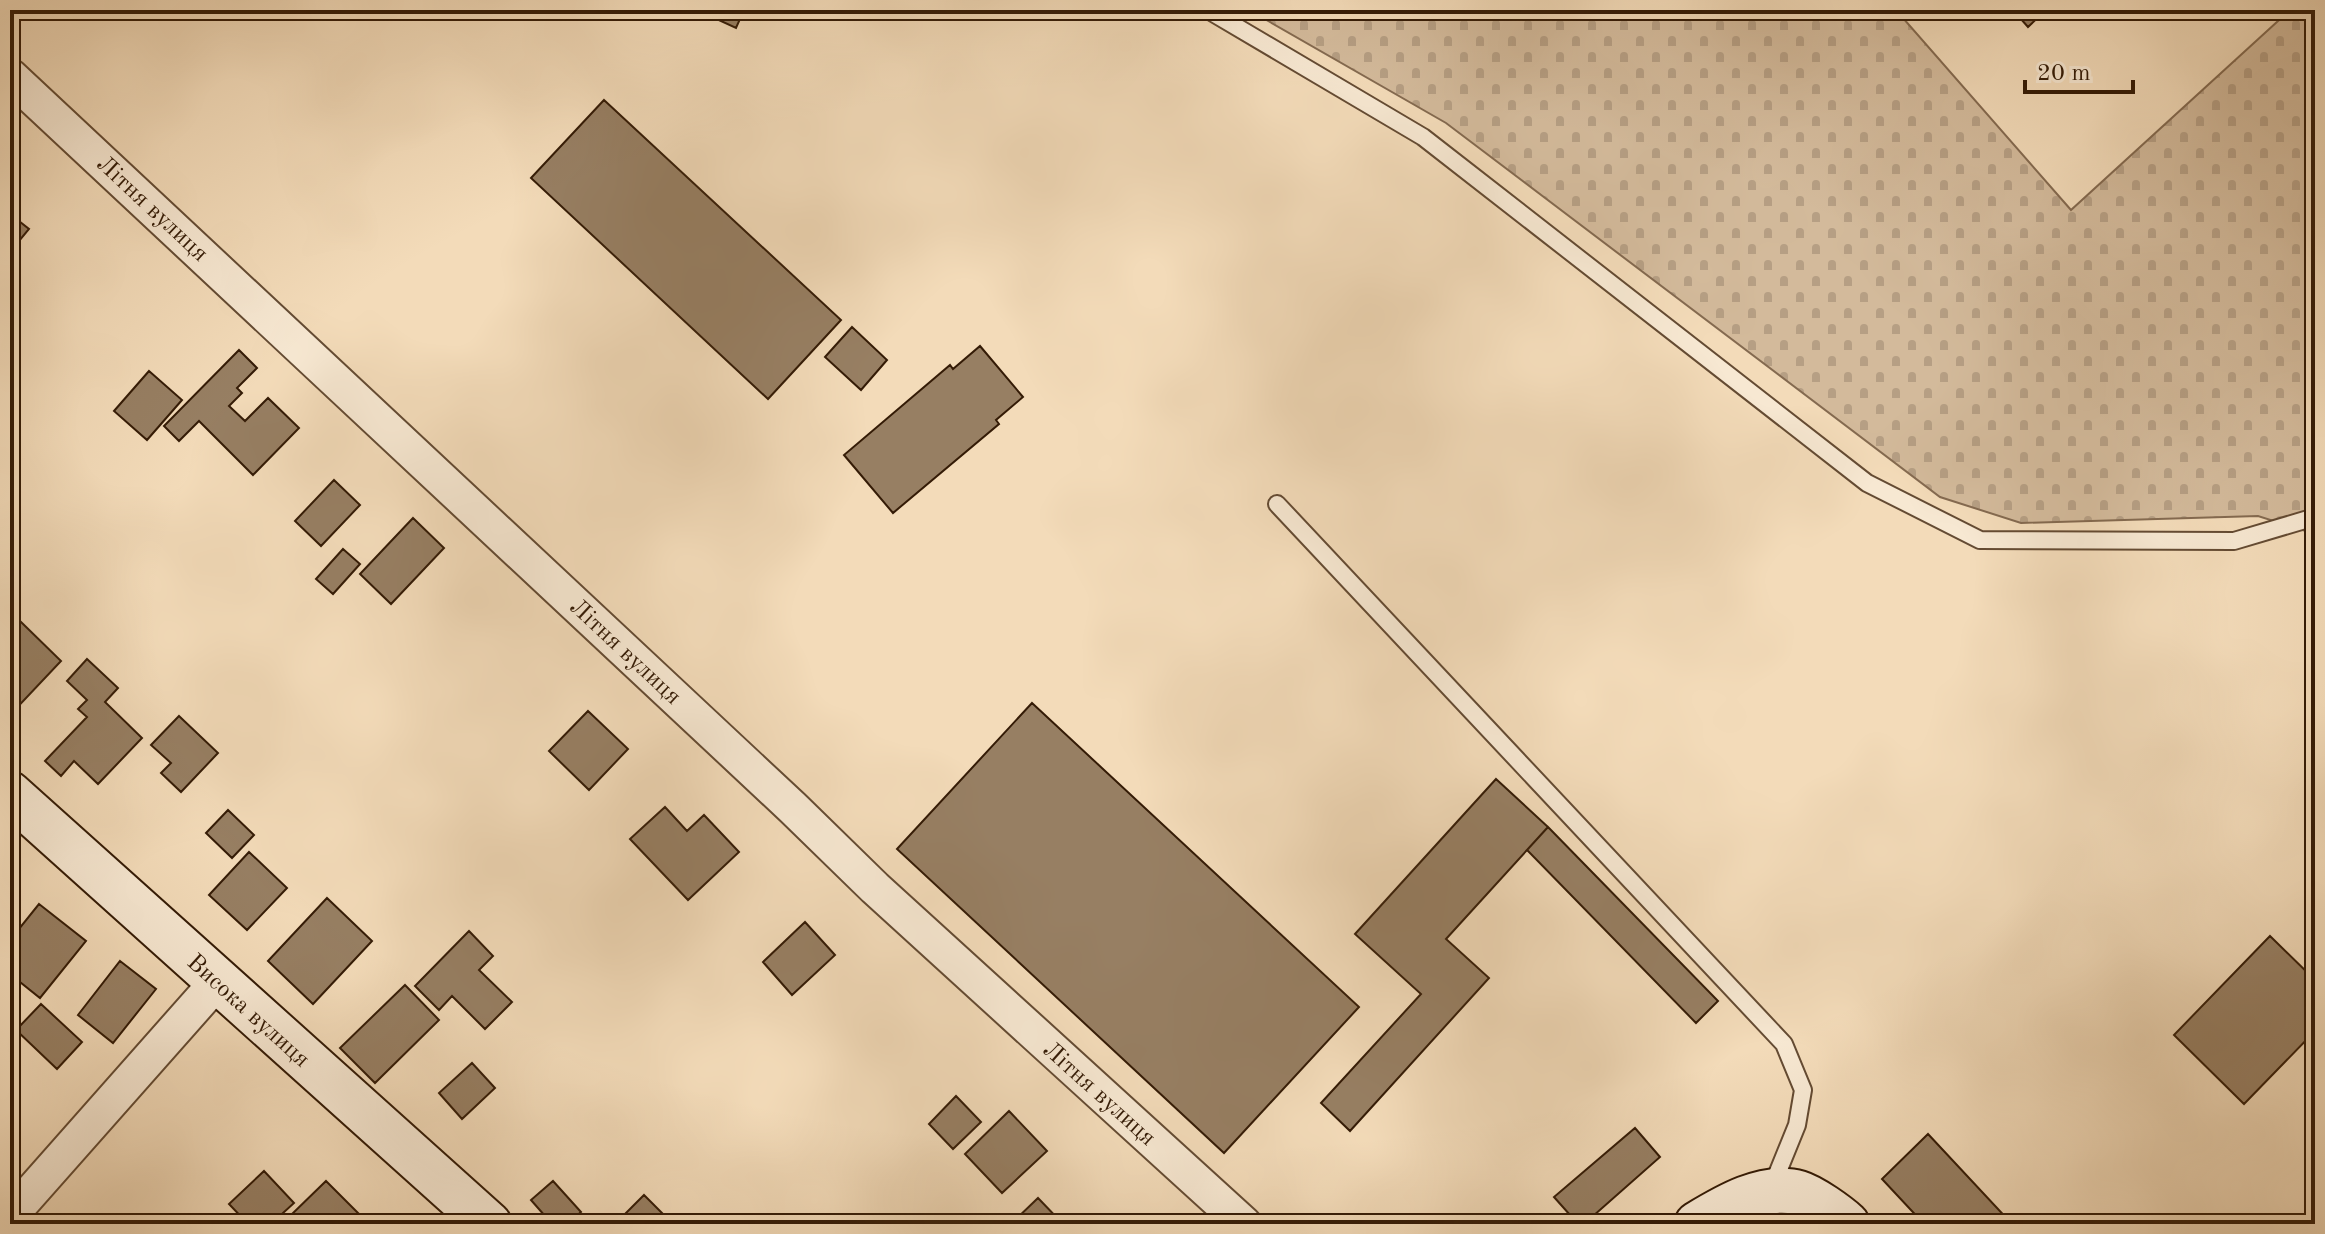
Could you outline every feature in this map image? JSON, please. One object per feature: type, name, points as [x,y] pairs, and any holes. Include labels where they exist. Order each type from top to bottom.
[{"type":"street","name":"Літня вулиця","points":[[10,76],[875,888],[1244,1224]]},
{"type":"street","name":"Висока вулиця","points":[[10,794],[489,1224]]},
{"type":"street","points":[[10,1216],[217,982]]},
{"type":"street","points":[[1697,1224],[1728,1205],[1770,1192],[1799,1193],[1847,1224]]},
{"type":"lane","points":[[1208,10],[1423,137],[1867,483],[1980,540],[2234,541],[2315,517]]},
{"type":"lane","points":[[1277,504],[1784,1044],[1803,1090],[1797,1125],[1770,1192]]},
{"type":"green space","points":[[1249,10],[1896,10],[2071,210],[2290,10],[2315,10],[2315,534],[2258,516],[2021,523],[1940,497],[1446,123]]},
{"type":"building","points":[[697,10],[744,10],[736,28]]},
{"type":"building","points":[[2013,10],[2046,10],[2028,27]]},
{"type":"building","points":[[604,100],[841,320],[768,399],[531,178]]},
{"type":"building","points":[[10,214],[29,229],[10,252]]},
{"type":"building","points":[[852,327],[887,360],[861,390],[825,357]]},
{"type":"building","points":[[980,346],[1023,397],[996,420],[999,424],[893,513],[844,455],[950,365],[953,369]]},
{"type":"building","points":[[239,350],[257,368],[237,388],[242,393],[229,406],[245,421],[268,398],[299,428],[253,475],[199,421],[179,441],[164,426]]},
{"type":"building","points":[[149,371],[182,400],[147,440],[114,411]]},
{"type":"building","points":[[334,480],[360,505],[321,546],[295,521]]},
{"type":"building","points":[[413,518],[444,548],[391,604],[360,574]]},
{"type":"building","points":[[343,549],[360,564],[333,594],[316,579]]},
{"type":"building","points":[[20,621],[61,661],[10,715],[10,632]]},
{"type":"building","points":[[87,659],[118,688],[105,702],[142,738],[98,784],[74,761],[61,776],[45,761],[87,717],[78,709],[87,700],[67,681]]},
{"type":"building","points":[[1032,703],[1359,1007],[1224,1153],[897,849]]},
{"type":"building","points":[[588,711],[628,749],[589,790],[549,751]]},
{"type":"building","points":[[179,716],[218,753],[181,792],[161,773],[171,763],[151,745]]},
{"type":"building","points":[[1496,779],[1548,827],[1446,939],[1489,978],[1350,1131],[1321,1103],[1421,994],[1355,934]]},
{"type":"building","points":[[665,807],[687,831],[704,815],[739,852],[688,900],[630,839]]},
{"type":"building","points":[[228,810],[254,835],[232,858],[206,833]]},
{"type":"building","points":[[1548,827],[1718,1001],[1696,1023],[1527,850]]},
{"type":"building","points":[[249,852],[287,888],[247,930],[209,895]]},
{"type":"building","points":[[327,898],[372,941],[313,1004],[268,961]]},
{"type":"building","points":[[39,904],[86,941],[40,998],[10,974],[10,940]]},
{"type":"building","points":[[805,922],[835,955],[792,995],[763,962]]},
{"type":"building","points":[[469,931],[493,956],[479,970],[512,1002],[485,1029],[452,996],[439,1010],[415,986]]},
{"type":"building","points":[[2270,936],[2315,980],[2315,1031],[2244,1104],[2174,1035]]},
{"type":"building","points":[[120,961],[156,989],[113,1043],[78,1015]]},
{"type":"building","points":[[405,985],[439,1020],[375,1083],[340,1048]]},
{"type":"building","points":[[41,1004],[82,1042],[57,1069],[16,1030]]},
{"type":"building","points":[[472,1063],[495,1088],[462,1119],[439,1093]]},
{"type":"building","points":[[956,1096],[981,1122],[953,1149],[929,1124]]},
{"type":"building","points":[[1009,1111],[1047,1151],[1002,1193],[965,1154]]},
{"type":"building","points":[[1635,1128],[1660,1157],[1584,1224],[1578,1224],[1554,1197]]},
{"type":"building","points":[[1928,1134],[2012,1224],[1924,1224],[1882,1179]]},
{"type":"building","points":[[264,1171],[294,1203],[271,1224],[248,1224],[229,1204]]},
{"type":"building","points":[[326,1181],[358,1213],[346,1224],[300,1224],[291,1215]]},
{"type":"building","points":[[553,1181],[581,1212],[568,1224],[552,1224],[531,1200]]},
{"type":"building","points":[[644,1195],[667,1218],[661,1224],[615,1224]]},
{"type":"building","points":[[1038,1198],[1063,1224],[1011,1224]]}]
